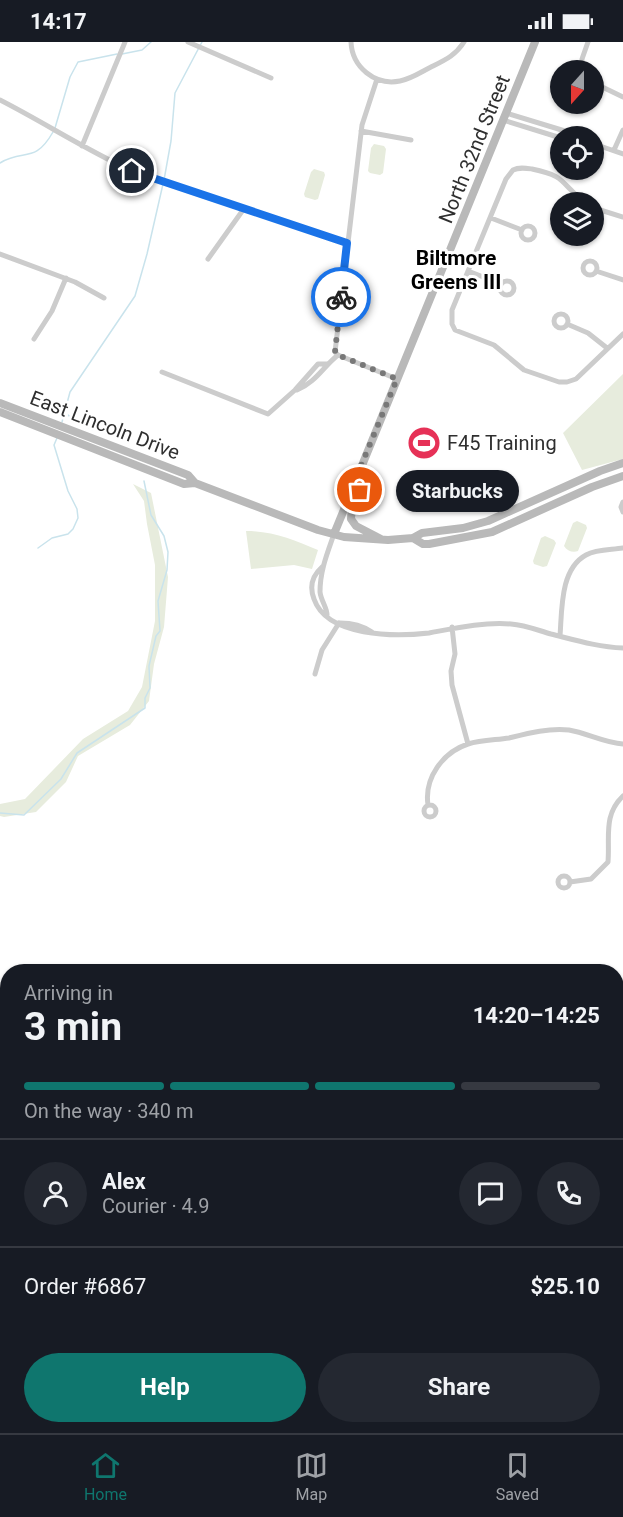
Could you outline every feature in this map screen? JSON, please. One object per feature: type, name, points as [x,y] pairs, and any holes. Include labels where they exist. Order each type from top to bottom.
[{"type":"main road","name":"North 32nd Street","points":[[334,534],[535,42]]},
{"type":"main road","name":"East Lincoln Drive","points":[[0,403],[54,428]]},
{"type":"main road","name":"East Lincoln Drive","points":[[0,412],[54,428],[188,475],[195,483],[289,520],[334,534],[382,540],[413,538],[422,533],[464,528],[488,521],[623,463]]},
{"type":"main road","points":[[358,473],[360,490],[351,519],[356,526],[382,540]]},
{"type":"main road","name":"East Lincoln Drive","points":[[413,538],[423,544],[429,544],[492,532],[592,487],[623,476]]},
{"type":"street","points":[[82,146],[124,42]]},
{"type":"street","points":[[188,42],[271,78]]},
{"type":"street","points":[[351,42],[354,57],[365,72],[377,79],[393,82],[407,79],[450,58],[464,42]]},
{"type":"street","points":[[582,60],[588,42]]},
{"type":"street","points":[[377,79],[361,131],[334,347],[338,355],[397,379]]},
{"type":"street","points":[[604,88],[623,97]]},
{"type":"street","points":[[0,100],[132,171],[159,182],[347,243]]},
{"type":"street","points":[[504,117],[550,128]]},
{"type":"street","points":[[504,117],[550,134]]},
{"type":"street","points":[[614,150],[623,130]]},
{"type":"street","points":[[361,131],[411,140]]},
{"type":"street","points":[[604,147],[623,154]]},
{"type":"street","points":[[574,192],[557,176],[550,173],[523,168],[513,170],[506,179],[450,316],[455,330],[494,345],[518,365],[554,381],[572,381],[623,334]]},
{"type":"street","points":[[208,259],[243,210]]},
{"type":"street","points":[[604,211],[623,217]]},
{"type":"street","points":[[490,218],[522,230]]},
{"type":"street","points":[[0,254],[66,278],[89,288],[104,298]]},
{"type":"street","points":[[596,271],[623,280]]},
{"type":"street","points":[[468,272],[501,284]]},
{"type":"street","points":[[34,339],[52,311],[66,278]]},
{"type":"street","points":[[567,324],[588,333],[607,348]]},
{"type":"street","points":[[162,372],[268,414],[295,390],[318,364],[327,364],[338,355]]},
{"type":"street","points":[[623,502],[621,507],[623,512]]},
{"type":"street","points":[[327,615],[327,609],[320,596],[322,567],[334,534]]},
{"type":"street","points":[[560,636],[564,593],[572,569],[586,555],[623,548]]},
{"type":"street","points":[[322,567],[314,575],[311,585],[315,603],[321,614],[339,623],[348,623],[372,632],[393,635],[429,633],[452,627],[491,623],[513,624],[589,644],[623,648]]},
{"type":"street","points":[[315,603],[322,600]]},
{"type":"street","points":[[315,674],[322,650],[339,623]]},
{"type":"street","points":[[452,627],[455,654],[451,671],[452,685],[468,744]]},
{"type":"street","points":[[428,805],[427,793],[431,776],[447,757],[468,744],[552,729],[571,731],[623,744]]},
{"type":"street","points":[[570,882],[591,879],[608,862],[607,827],[612,810],[623,796]]},
{"type":"shaded area","points":[[374,144],[384,146],[386,149],[383,173],[380,175],[368,171],[371,148]]},
{"type":"shaded area","points":[[314,169],[324,172],[325,175],[318,199],[315,200],[305,197],[304,194]]},
{"type":"shaded area","points":[[623,374],[623,459],[582,470],[563,433]]},
{"type":"shaded area","points":[[133,484],[151,493],[168,577],[164,627],[154,664],[149,701],[130,725],[78,756],[66,782],[36,812],[0,816],[0,804],[25,799],[83,739],[128,711],[142,687],[155,621],[155,565],[144,501]]},
{"type":"shaded area","points":[[577,521],[586,525],[587,528],[578,551],[572,552],[564,546],[573,523]]},
{"type":"shaded area","points":[[246,531],[274,534],[318,550],[312,569],[294,565],[251,569]]},
{"type":"shaded area","points":[[545,536],[556,543],[547,566],[543,567],[534,564],[533,561],[541,538]]},
{"type":"waterway","points":[[122,54],[142,50],[151,42]]},
{"type":"waterway","points":[[164,180],[171,141],[175,93],[202,42]]},
{"type":"waterway","points":[[55,128],[70,77],[78,62],[117,54]]},
{"type":"waterway","points":[[0,163],[40,149],[53,132]]},
{"type":"waterway","points":[[62,422],[70,392],[135,296],[163,184]]},
{"type":"waterway","points":[[66,414],[93,430]]},
{"type":"waterway","points":[[38,548],[52,538],[68,534],[78,518],[77,509],[68,491],[54,445],[57,438]]},
{"type":"waterway","points":[[0,813],[24,815],[61,779],[77,753],[145,708],[145,698],[150,688],[149,666],[156,636],[160,631],[158,601],[167,570],[168,552],[164,536],[151,515],[144,481]]},
{"type":"way so far","points":[[341,297],[335,352],[397,379],[358,473],[360,490]]},
{"type":"place","name":"F45 Training","points":[[424,443]]},
{"type":"place","name":"Starbucks","points":[[360,490]]},
{"type":"district","name":"Biltmore Greens III","points":[[456,270]]},
{"type":"route","points":[[132,171],[159,182],[347,243],[341,297]]}]
